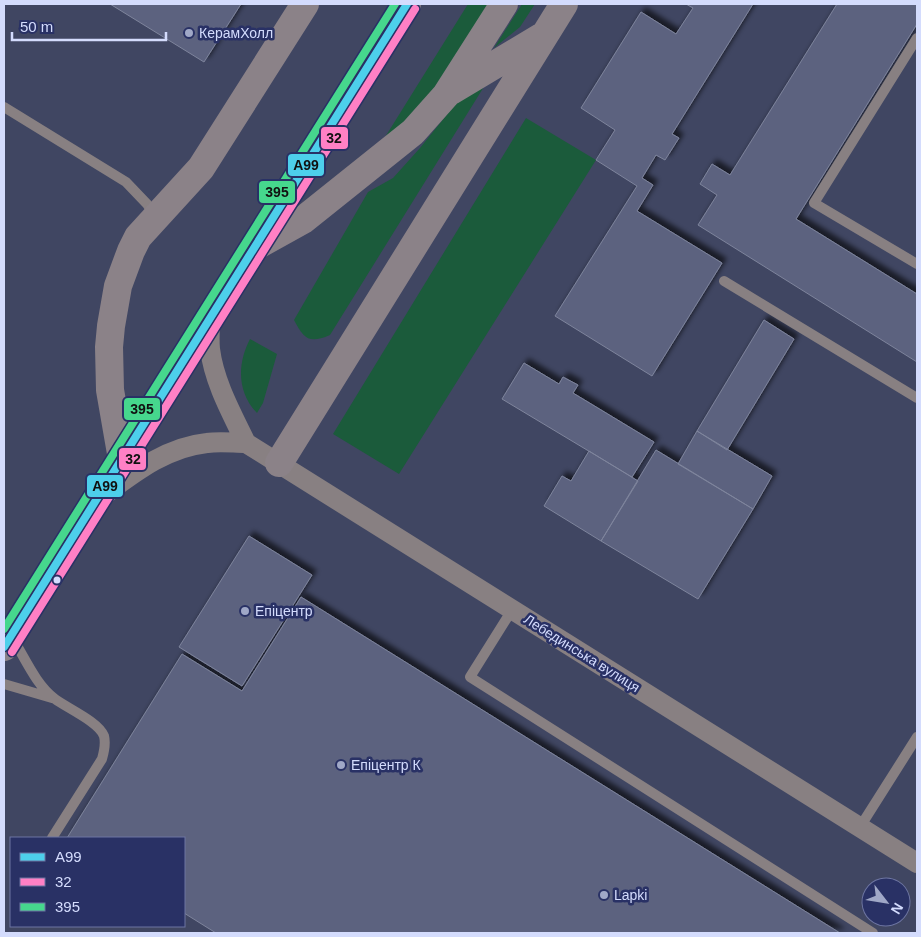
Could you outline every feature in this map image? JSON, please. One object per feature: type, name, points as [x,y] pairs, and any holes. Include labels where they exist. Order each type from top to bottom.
[{"type":"street","points":[[122,459],[110,390],[109,347],[118,286],[131,251],[138,237],[201,168],[305,4]]},
{"type":"street","points":[[7,641],[408,4]]},
{"type":"street","points":[[255,247],[302,220],[413,132],[446,94],[504,4]]},
{"type":"street","points":[[279,463],[564,4]]},
{"type":"street","points":[[446,94],[545,34]]},
{"type":"street","points":[[96,500],[152,461],[183,448],[207,443],[246,443],[216,376],[210,350],[210,318]]},
{"type":"street","name":"Лебединська вулиця","points":[[246,443],[917,863]]},
{"type":"lane","points":[[917,38],[814,203],[917,264]]},
{"type":"lane","points":[[4,107],[126,182],[147,204],[156,217]]},
{"type":"lane","points":[[724,281],[917,398]]},
{"type":"lane","points":[[512,610],[470,677],[873,933]]},
{"type":"lane","points":[[7,641],[53,698],[97,727],[104,735],[105,747],[102,759],[53,837]]},
{"type":"lane","points":[[4,684],[53,698]]},
{"type":"lane","points":[[860,827],[917,737]]},
{"type":"green space","points":[[468,4],[492,4],[439,87],[415,114],[382,142]]},
{"type":"green space","points":[[522,4],[535,4],[520,27],[494,48]]},
{"type":"green space","points":[[490,77],[330,335],[317,339],[308,338],[301,332],[294,320],[368,192],[393,178],[457,102]]},
{"type":"green space","points":[[526,118],[596,160],[399,474],[333,434]]},
{"type":"green space","points":[[250,339],[277,354],[263,403],[257,413],[250,405],[241,378],[243,358]]},
{"type":"building","name":"КерамХолл","points":[[110,4],[241,4],[204,62]]},
{"type":"building","points":[[686,4],[753,4],[672,134],[679,138],[665,160],[656,155],[642,178],[653,185],[637,211],[722,263],[652,376],[555,316],[637,186],[596,160],[615,130],[581,108],[641,12],[676,34],[693,8]]},
{"type":"building","points":[[837,4],[917,4],[917,24],[796,219],[917,294],[917,362],[698,225],[717,195],[700,184],[712,164],[730,175]]},
{"type":"building","points":[[764,320],[794,339],[727,450],[697,431]]},
{"type":"building","points":[[524,363],[559,384],[563,377],[578,385],[573,393],[654,442],[632,477],[502,399]]},
{"type":"building","points":[[697,431],[772,476],[753,509],[678,464]]},
{"type":"building","points":[[656,450],[753,509],[698,599],[601,541]]},
{"type":"building","points":[[589,451],[638,481],[601,541],[544,506],[562,476],[571,481]]},
{"type":"building","name":"Епіцентр","points":[[249,536],[312,575],[242,686],[179,647]]},
{"type":"building","name":"Епіцентр К","points":[[301,597],[840,933],[216,933],[185,914],[185,837],[68,837],[182,654],[242,691]]},
{"type":"transit line","name":"395","points":[[4,629],[395,4]]},
{"type":"transit line","name":"А99","points":[[4,647],[407,4]]},
{"type":"transit line","name":"32","points":[[12,652],[415,9]]},
{"type":"place","name":"КерамХолл","points":[[189,33]]},
{"type":"place","name":"Епіцентр","points":[[245,611]]},
{"type":"place","name":"Епіцентр К","points":[[341,765]]},
{"type":"place","name":"Lapki","points":[[604,895]]}]
